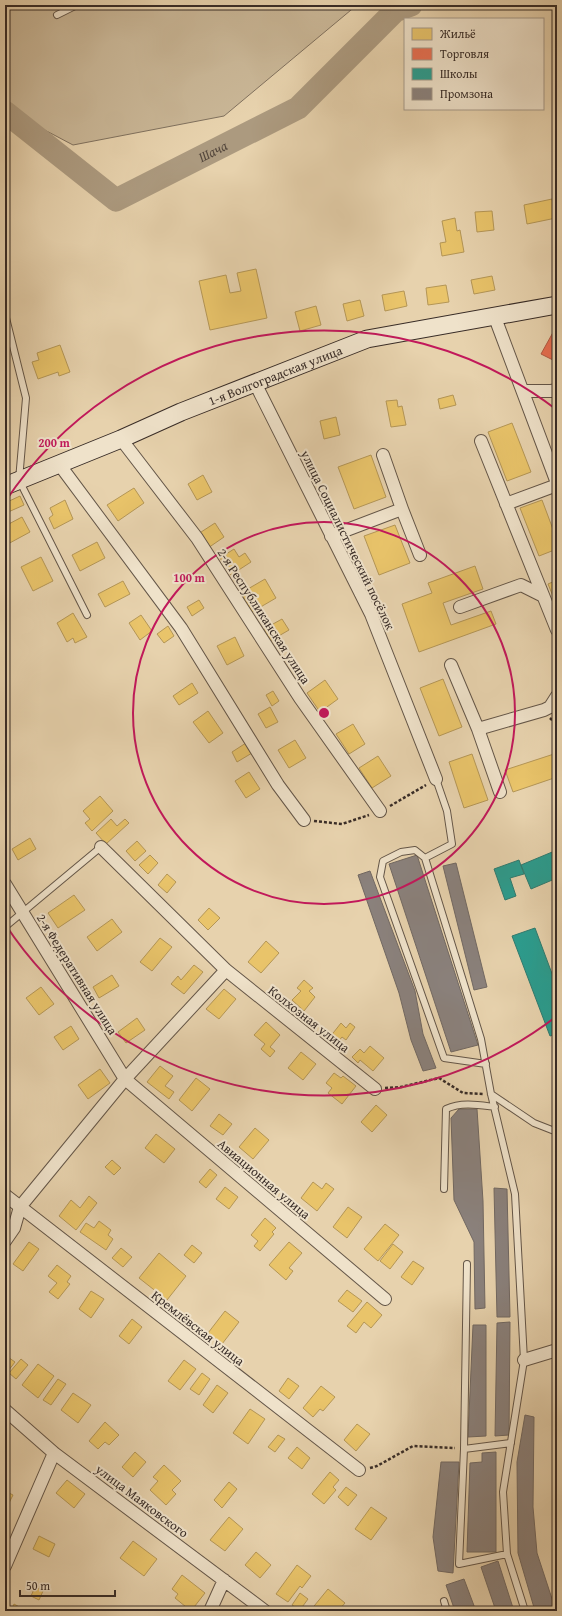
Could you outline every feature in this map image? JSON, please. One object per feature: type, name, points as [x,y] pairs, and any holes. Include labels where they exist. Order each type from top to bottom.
[{"type":"street","name":"1-я Волгоградская улица","points":[[12,483],[181,412],[367,339],[557,304]]},
{"type":"street","points":[[494,315],[557,484],[506,504]]},
{"type":"street","name":"улица Социалистический посёлок","points":[[255,383],[371,614],[436,779]]},
{"type":"street","points":[[523,391],[551,392],[557,390]]},
{"type":"street","name":"2-я Республиканская улица","points":[[121,438],[197,538],[300,698],[380,811]]},
{"type":"street","points":[[481,441],[557,630]]},
{"type":"street","points":[[383,455],[420,555]]},
{"type":"street","points":[[59,464],[181,628],[278,785],[304,820]]},
{"type":"street","points":[[331,536],[402,509]]},
{"type":"street","points":[[460,607],[521,585],[543,596]]},
{"type":"street","points":[[451,665],[478,729],[500,792]]},
{"type":"street","points":[[478,729],[544,710],[550,707],[557,696]]},
{"type":"street","points":[[5,1242],[14,1228],[20,1207],[125,1079],[226,970],[101,848]]},
{"type":"street","name":"2-я Федеративная улица","points":[[5,884],[125,1079]]},
{"type":"street","name":"Колхозная улица","points":[[226,970],[375,1089]]},
{"type":"street","name":"Авиационная улица","points":[[125,1079],[385,1299]]},
{"type":"street","name":"Кремлёвская улица","points":[[5,1195],[359,1470]]},
{"type":"street","points":[[524,1360],[557,1350]]},
{"type":"street","name":"улица Маяковского","points":[[5,1410],[54,1453],[265,1611]]},
{"type":"street","points":[[5,1566],[54,1453]]},
{"type":"street","points":[[210,1611],[224,1580]]},
{"type":"lane","points":[[57,15],[77,5]]},
{"type":"lane","points":[[5,314],[26,398],[12,483],[87,615]]},
{"type":"lane","points":[[425,858],[452,844],[447,811],[436,779]]},
{"type":"lane","points":[[5,927],[101,848]]},
{"type":"lane","points":[[486,1064],[444,1058],[380,877],[384,861],[401,852],[415,850],[425,858],[481,1039],[486,1064],[491,1094],[515,1194],[524,1360],[503,1492],[507,1554],[525,1611]]},
{"type":"lane","points":[[491,1094],[534,1123],[557,1132]]},
{"type":"lane","points":[[444,1189],[446,1109],[456,1105],[475,1104],[495,1107]]},
{"type":"lane","points":[[467,1264],[464,1449],[459,1564],[507,1554]]},
{"type":"lane","points":[[464,1449],[511,1443]]},
{"type":"lane","points":[[444,1601],[447,1611]]},
{"type":"path","points":[[375,1089],[401,1087],[439,1078],[463,1093],[491,1094]]},
{"type":"path","points":[[359,1470],[377,1466],[413,1446],[464,1449]]},
{"type":"shaded area","points":[[5,5],[357,5],[224,116],[73,145],[5,109]]},
{"type":"building: Жильё","points":[[552,199],[556,218],[527,224],[524,205]]},
{"type":"building: Жильё","points":[[492,211],[494,230],[477,232],[475,212]]},
{"type":"building: Жильё","points":[[455,218],[457,231],[460,230],[464,252],[442,256],[440,243],[446,242],[442,221]]},
{"type":"building: Жильё","points":[[256,269],[267,318],[210,330],[199,281],[226,275],[230,293],[241,291],[237,273]]},
{"type":"building: Жильё","points":[[492,276],[495,290],[474,294],[471,280]]},
{"type":"building: Жильё","points":[[446,285],[449,302],[428,305],[426,288]]},
{"type":"building: Жильё","points":[[404,291],[407,306],[385,311],[382,295]]},
{"type":"building: Жильё","points":[[360,300],[364,316],[347,321],[343,304]]},
{"type":"building: Жильё","points":[[316,306],[321,325],[300,331],[295,312]]},
{"type":"building: Жильё","points":[[60,345],[70,372],[59,376],[58,372],[38,379],[32,362],[39,360],[37,353]]},
{"type":"building: Жильё","points":[[453,395],[456,405],[440,409],[438,399]]},
{"type":"building: Жильё","points":[[397,400],[398,407],[402,406],[406,425],[391,427],[386,401]]},
{"type":"building: Жильё","points":[[336,417],[340,435],[324,439],[320,421]]},
{"type":"building: Жильё","points":[[512,423],[531,472],[507,481],[488,432]]},
{"type":"building: Жильё","points":[[371,455],[386,497],[354,509],[338,467]]},
{"type":"building: Жильё","points":[[203,475],[212,492],[197,500],[188,484]]},
{"type":"building: Жильё","points":[[134,488],[144,503],[118,521],[107,505]]},
{"type":"building: Жильё","points":[[20,496],[24,505],[6,513],[5,503]]},
{"type":"building: Жильё","points":[[65,500],[73,519],[54,529],[49,518],[53,515],[50,508]]},
{"type":"building: Жильё","points":[[542,500],[557,540],[557,549],[539,556],[520,508]]},
{"type":"building: Жильё","points":[[22,517],[30,532],[6,545],[5,526]]},
{"type":"building: Жильё","points":[[215,523],[224,537],[208,548],[198,534]]},
{"type":"building: Жильё","points":[[395,525],[410,563],[379,575],[364,536]]},
{"type":"building: Жильё","points":[[97,542],[105,558],[80,571],[72,555]]},
{"type":"building: Жильё","points":[[234,549],[239,557],[245,553],[251,562],[231,575],[220,558]]},
{"type":"building: Жильё","points":[[41,557],[53,581],[33,591],[21,567]]},
{"type":"building: Жильё","points":[[475,566],[483,589],[443,603],[451,625],[491,611],[496,624],[419,652],[402,604],[432,593],[428,583]]},
{"type":"building: Жильё","points":[[265,579],[276,598],[252,612],[241,593]]},
{"type":"building: Жильё","points":[[557,580],[557,606],[548,584]]},
{"type":"building: Жильё","points":[[123,581],[130,594],[105,607],[98,594]]},
{"type":"building: Жильё","points":[[199,600],[204,608],[192,616],[187,607]]},
{"type":"building: Жильё","points":[[73,613],[87,637],[75,643],[73,638],[67,642],[57,623]]},
{"type":"building: Жильё","points":[[141,615],[152,631],[140,640],[129,623]]},
{"type":"building: Жильё","points":[[282,619],[289,630],[270,641],[264,629]]},
{"type":"building: Жильё","points":[[168,626],[174,636],[164,643],[157,634]]},
{"type":"building: Жильё","points":[[235,637],[244,656],[227,665],[217,646]]},
{"type":"building: Жильё","points":[[443,679],[462,727],[439,736],[420,688]]},
{"type":"building: Жильё","points":[[325,680],[338,699],[320,712],[307,693]]},
{"type":"building: Жильё","points":[[192,683],[198,693],[179,705],[173,696]]},
{"type":"building: Жильё","points":[[273,691],[279,701],[272,706],[266,695]]},
{"type":"building: Жильё","points":[[270,707],[278,722],[266,728],[258,714]]},
{"type":"building: Жильё","points":[[208,711],[223,733],[209,743],[193,722]]},
{"type":"building: Жильё","points":[[353,724],[365,744],[349,754],[336,734]]},
{"type":"building: Жильё","points":[[295,740],[306,758],[289,768],[278,750]]},
{"type":"building: Жильё","points":[[246,743],[252,753],[237,762],[232,752]]},
{"type":"building: Жильё","points":[[557,753],[557,777],[513,792],[505,770]]},
{"type":"building: Жильё","points":[[472,754],[488,800],[464,808],[449,762]]},
{"type":"building: Жильё","points":[[378,756],[391,776],[372,788],[359,768]]},
{"type":"building: Жильё","points":[[249,772],[260,789],[246,798],[235,781]]},
{"type":"building: Жильё","points":[[100,796],[113,811],[92,831],[85,823],[90,819],[83,811]]},
{"type":"building: Жильё","points":[[111,819],[117,826],[125,819],[129,823],[106,844],[96,833]]},
{"type":"building: Жильё","points":[[30,838],[36,849],[18,860],[12,849]]},
{"type":"building: Жильё","points":[[137,841],[146,851],[135,861],[126,851]]},
{"type":"building: Жильё","points":[[150,855],[158,863],[148,874],[139,865]]},
{"type":"building: Жильё","points":[[167,874],[176,882],[167,893],[158,885]]},
{"type":"building: Жильё","points":[[74,895],[85,910],[58,928],[48,913]]},
{"type":"building: Жильё","points":[[209,908],[220,918],[208,930],[198,920]]},
{"type":"building: Жильё","points":[[112,919],[122,932],[97,951],[87,937]]},
{"type":"building: Жильё","points":[[160,938],[172,947],[152,971],[140,962]]},
{"type":"building: Жильё","points":[[266,941],[279,953],[261,973],[248,962]]},
{"type":"building: Жильё","points":[[194,965],[203,972],[184,994],[171,984],[178,976],[181,980]]},
{"type":"building: Жильё","points":[[112,975],[119,986],[99,998],[93,987]]},
{"type":"building: Жильё","points":[[304,980],[313,988],[309,991],[315,997],[304,1011],[292,1000],[301,991],[297,988]]},
{"type":"building: Жильё","points":[[41,987],[54,1004],[39,1015],[26,998]]},
{"type":"building: Жильё","points":[[224,989],[236,999],[219,1019],[206,1009]]},
{"type":"building: Жильё","points":[[137,1018],[145,1030],[126,1043],[118,1032]]},
{"type":"building: Жильё","points":[[266,1022],[280,1035],[270,1047],[275,1051],[270,1057],[261,1049],[265,1044],[254,1035]]},
{"type":"building: Жильё","points":[[341,1023],[346,1028],[350,1023],[355,1027],[346,1040],[342,1037],[337,1043],[330,1037]]},
{"type":"building: Жильё","points":[[71,1026],[79,1039],[63,1050],[54,1037]]},
{"type":"building: Жильё","points":[[370,1046],[384,1058],[373,1071],[360,1060],[358,1063],[352,1057],[360,1049],[364,1053]]},
{"type":"building: Жильё","points":[[301,1052],[316,1064],[303,1080],[288,1068]]},
{"type":"building: Жильё","points":[[160,1066],[173,1076],[165,1086],[174,1092],[169,1099],[147,1082]]},
{"type":"building: Жильё","points":[[100,1069],[110,1083],[88,1099],[78,1085]]},
{"type":"building: Жильё","points":[[334,1073],[341,1078],[343,1076],[356,1086],[342,1104],[328,1093],[332,1088],[326,1083]]},
{"type":"building: Жильё","points":[[196,1078],[210,1089],[192,1111],[179,1100]]},
{"type":"building: Жильё","points":[[376,1105],[387,1115],[372,1132],[361,1122]]},
{"type":"building: Жильё","points":[[219,1114],[232,1124],[223,1135],[210,1126]]},
{"type":"building: Жильё","points":[[255,1128],[269,1140],[253,1159],[239,1147]]},
{"type":"building: Жильё","points":[[156,1134],[175,1149],[164,1163],[145,1148]]},
{"type":"building: Жильё","points":[[112,1160],[121,1168],[114,1175],[105,1167]]},
{"type":"building: Жильё","points":[[210,1169],[217,1175],[206,1188],[199,1182]]},
{"type":"building: Жильё","points":[[313,1182],[322,1189],[326,1183],[334,1189],[317,1211],[301,1198]]},
{"type":"building: Жильё","points":[[225,1187],[238,1197],[229,1209],[216,1199]]},
{"type":"building: Жильё","points":[[89,1196],[97,1203],[76,1230],[59,1216],[71,1200],[80,1208]]},
{"type":"building: Жильё","points":[[348,1207],[362,1217],[347,1238],[333,1227]]},
{"type":"building: Жильё","points":[[265,1218],[276,1228],[272,1232],[274,1234],[260,1251],[254,1246],[258,1241],[251,1235]]},
{"type":"building: Жильё","points":[[99,1221],[111,1230],[108,1235],[113,1239],[106,1250],[80,1232],[86,1223],[94,1228]]},
{"type":"building: Жильё","points":[[385,1224],[399,1235],[378,1261],[364,1249]]},
{"type":"building: Жильё","points":[[29,1242],[39,1249],[23,1271],[13,1264]]},
{"type":"building: Жильё","points":[[289,1242],[302,1253],[289,1268],[293,1271],[286,1280],[269,1265]]},
{"type":"building: Жильё","points":[[393,1244],[403,1252],[390,1269],[380,1261]]},
{"type":"building: Жильё","points":[[192,1245],[202,1253],[194,1263],[184,1255]]},
{"type":"building: Жильё","points":[[121,1248],[132,1257],[123,1267],[112,1258]]},
{"type":"building: Жильё","points":[[159,1253],[186,1276],[167,1300],[139,1278]]},
{"type":"building: Жильё","points":[[413,1261],[424,1268],[412,1285],[401,1277]]},
{"type":"building: Жильё","points":[[57,1265],[71,1276],[67,1282],[70,1284],[58,1299],[49,1292],[57,1283],[48,1276]]},
{"type":"building: Жильё","points":[[347,1290],[362,1301],[353,1312],[338,1301]]},
{"type":"building: Жильё","points":[[91,1291],[104,1299],[91,1318],[79,1309]]},
{"type":"building: Жильё","points":[[367,1302],[382,1315],[371,1328],[364,1322],[356,1333],[347,1326]]},
{"type":"building: Жильё","points":[[225,1311],[239,1322],[222,1344],[208,1333]]},
{"type":"building: Жильё","points":[[132,1319],[142,1327],[129,1344],[119,1336]]},
{"type":"building: Жильё","points":[[5,1355],[15,1362],[5,1375]]},
{"type":"building: Жильё","points":[[21,1359],[28,1365],[16,1379],[9,1373]]},
{"type":"building: Жильё","points":[[184,1360],[196,1369],[180,1390],[168,1381]]},
{"type":"building: Жильё","points":[[38,1364],[54,1376],[38,1398],[22,1385]]},
{"type":"building: Жильё","points":[[202,1373],[210,1379],[199,1395],[190,1389]]},
{"type":"building: Жильё","points":[[288,1378],[299,1386],[289,1399],[279,1391]]},
{"type":"building: Жильё","points":[[58,1379],[66,1384],[51,1405],[43,1400]]},
{"type":"building: Жильё","points":[[217,1385],[228,1393],[213,1413],[203,1405]]},
{"type":"building: Жильё","points":[[321,1386],[335,1397],[323,1411],[320,1409],[313,1417],[303,1408]]},
{"type":"building: Жильё","points":[[73,1393],[91,1405],[78,1423],[61,1410]]},
{"type":"building: Жильё","points":[[250,1409],[265,1419],[248,1444],[233,1433]]},
{"type":"building: Жильё","points":[[105,1422],[119,1435],[109,1445],[105,1442],[98,1449],[89,1441]]},
{"type":"building: Жильё","points":[[357,1424],[370,1434],[356,1451],[344,1440]]},
{"type":"building: Жильё","points":[[278,1435],[285,1439],[275,1452],[268,1447]]},
{"type":"building: Жильё","points":[[297,1447],[310,1458],[302,1469],[288,1458]]},
{"type":"building: Жильё","points":[[135,1452],[146,1462],[133,1477],[122,1467]]},
{"type":"building: Жильё","points":[[164,1465],[181,1481],[172,1490],[176,1494],[166,1505],[150,1490],[158,1481],[153,1477]]},
{"type":"building: Жильё","points":[[330,1472],[339,1480],[333,1487],[336,1490],[324,1504],[312,1494]]},
{"type":"building: Жильё","points":[[67,1480],[85,1494],[74,1508],[56,1493]]},
{"type":"building: Жильё","points":[[229,1482],[237,1489],[222,1508],[214,1500]]},
{"type":"building: Жильё","points":[[346,1487],[357,1495],[348,1506],[338,1497]]},
{"type":"building: Жильё","points":[[5,1491],[13,1495],[6,1509],[5,1509]]},
{"type":"building: Жильё","points":[[371,1507],[387,1518],[371,1540],[355,1529]]},
{"type":"building: Жильё","points":[[229,1517],[243,1529],[225,1551],[210,1540]]},
{"type":"building: Жильё","points":[[39,1536],[55,1544],[49,1557],[33,1549]]},
{"type":"building: Жильё","points":[[133,1541],[157,1559],[144,1576],[120,1558]]},
{"type":"building: Жильё","points":[[256,1552],[271,1565],[260,1578],[245,1565]]},
{"type":"building: Жильё","points":[[297,1565],[311,1576],[302,1588],[300,1586],[288,1602],[276,1594]]},
{"type":"building: Жильё","points":[[182,1575],[205,1593],[191,1611],[175,1598],[178,1594],[172,1589]]},
{"type":"building: Жильё","points":[[35,1587],[43,1591],[39,1600],[31,1596]]},
{"type":"building: Жильё","points":[[328,1589],[345,1603],[338,1611],[310,1611]]},
{"type":"building: Жильё","points":[[300,1593],[308,1599],[300,1610],[292,1605]]},
{"type":"building: Жильё","points":[[14,1604],[23,1609],[22,1611],[11,1611]]},
{"type":"building: Торговля","points":[[556,327],[557,328],[557,362],[541,354]]},
{"type":"building: Школы","points":[[557,850],[557,878],[531,889],[521,865]]},
{"type":"building: Школы","points":[[519,860],[524,874],[510,878],[516,896],[505,900],[494,869]]},
{"type":"building: Школы","points":[[535,928],[557,987],[557,1034],[550,1036],[512,936]]},
{"type":"building: Промзона","points":[[417,855],[478,1045],[451,1052],[389,864]]},
{"type":"building: Промзона","points":[[456,863],[487,987],[474,990],[443,866]]},
{"type":"building: Промзона","points":[[370,871],[415,991],[423,1034],[436,1068],[423,1071],[411,1040],[399,993],[358,875]]},
{"type":"building: Промзона","points":[[459,1109],[477,1109],[483,1201],[485,1308],[475,1309],[474,1242],[454,1200],[451,1118]]},
{"type":"building: Промзона","points":[[494,1188],[507,1189],[510,1317],[497,1317]]},
{"type":"building: Промзона","points":[[510,1322],[509,1435],[495,1436],[497,1323]]},
{"type":"building: Промзона","points":[[473,1325],[486,1325],[486,1436],[468,1437]]},
{"type":"building: Промзона","points":[[525,1415],[534,1417],[533,1507],[537,1553],[556,1611],[535,1611],[518,1553],[517,1462]]},
{"type":"building: Промзона","points":[[496,1452],[496,1552],[467,1552],[470,1463],[482,1462],[482,1453]]},
{"type":"building: Промзона","points":[[441,1462],[459,1462],[453,1573],[438,1571],[433,1537]]},
{"type":"building: Промзона","points":[[498,1561],[514,1611],[496,1611],[481,1567]]},
{"type":"building: Промзона","points":[[464,1579],[476,1611],[455,1611],[446,1585]]},
{"type":"waterway","name":"Шача","points":[[5,112],[116,200],[298,108],[395,11],[411,5]]}]
